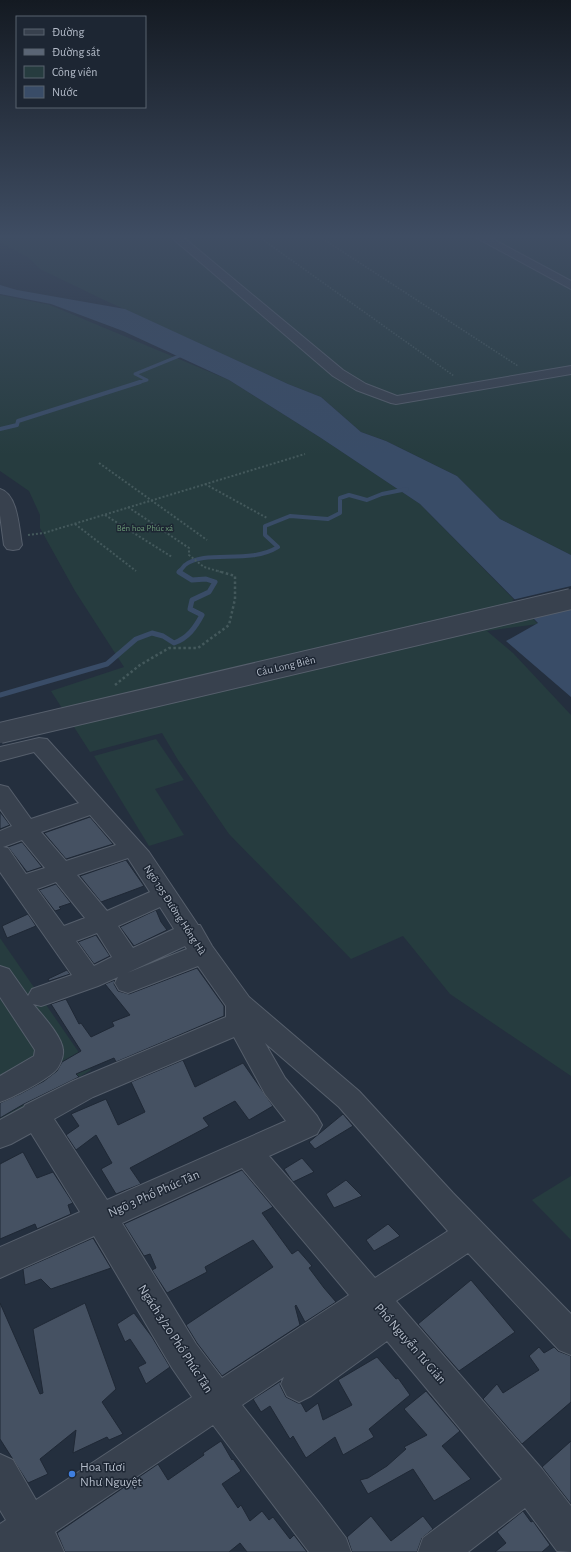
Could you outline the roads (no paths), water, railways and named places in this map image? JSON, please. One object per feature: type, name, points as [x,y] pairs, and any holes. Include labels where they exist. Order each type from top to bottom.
[{"type":"street","points":[[261,309],[326,364],[347,379],[361,387],[396,400],[571,370]]},
{"type":"street","points":[[0,494],[6,502],[12,541]]},
{"type":"street","name":"Cầu Long Biên","points":[[0,722],[571,590]]},
{"type":"street","name":"Cầu Long Biên","points":[[0,733],[571,599]]},
{"type":"street","name":"Ngõ 195 Đường Hồng Hà","points":[[0,754],[39,744],[141,858],[197,943],[240,1013],[275,1086],[307,1125]]},
{"type":"street","points":[[0,792],[26,830],[103,924],[128,972]]},
{"type":"street","points":[[0,840],[94,806]]},
{"type":"street","points":[[21,885],[132,848]]},
{"type":"street","points":[[0,854],[59,938],[90,979]]},
{"type":"street","points":[[59,938],[89,926],[103,924],[165,895]]},
{"type":"street","points":[[41,996],[90,979],[128,972],[197,943]]},
{"type":"street","points":[[0,976],[47,1043],[49,1050],[48,1058],[44,1064],[0,1090]]},
{"type":"street","points":[[0,1135],[35,1114],[83,1089],[240,1013],[349,1099],[471,1233],[571,1338]]},
{"type":"street","name":"Ngách 3/20 Phố Phúc Tân","points":[[35,1114],[101,1218],[184,1356],[216,1402],[308,1518],[332,1552]]},
{"type":"street","name":"Ngõ 3 Phố Phúc Tân","points":[[0,1263],[307,1125]]},
{"type":"street","name":"Phố Nguyễn Tư Giản","points":[[247,1152],[529,1482],[571,1537]]},
{"type":"street","points":[[299,1384],[380,1308],[471,1233]]},
{"type":"street","points":[[0,1548],[38,1539],[216,1402],[380,1308]]},
{"type":"street","points":[[0,1473],[38,1539]]},
{"type":"street","points":[[437,1552],[529,1482]]},
{"type":"water","points":[[65,309],[126,309],[288,384],[321,397],[361,432],[386,441],[457,476],[500,519],[571,555],[571,697],[506,641],[538,623],[420,504],[321,438],[229,380],[123,331]]},
{"type":"waterway","points":[[137,383],[147,380],[135,374],[184,354]]},
{"type":"waterway","points":[[0,429],[17,425],[18,421],[140,382]]},
{"type":"waterway","points":[[179,572],[185,565],[194,560],[254,555],[267,552],[278,547],[265,535],[265,526],[290,516],[328,519],[340,513],[340,498],[349,495],[367,500],[382,494],[407,489]]},
{"type":"waterway","points":[[0,695],[107,664],[136,639],[152,633],[163,636],[174,643],[179,641],[194,628],[202,615],[190,609],[192,600],[209,592],[215,582],[206,579],[192,580],[179,572]]},
{"type":"railway","points":[[0,727],[571,594]]},
{"type":"place","name":"Hoa Tươi Như Nguyệt","points":[[72,1474]]},
{"type":"park label","name":"Bến hoa Phúc xá","points":[[145,528]]}]
